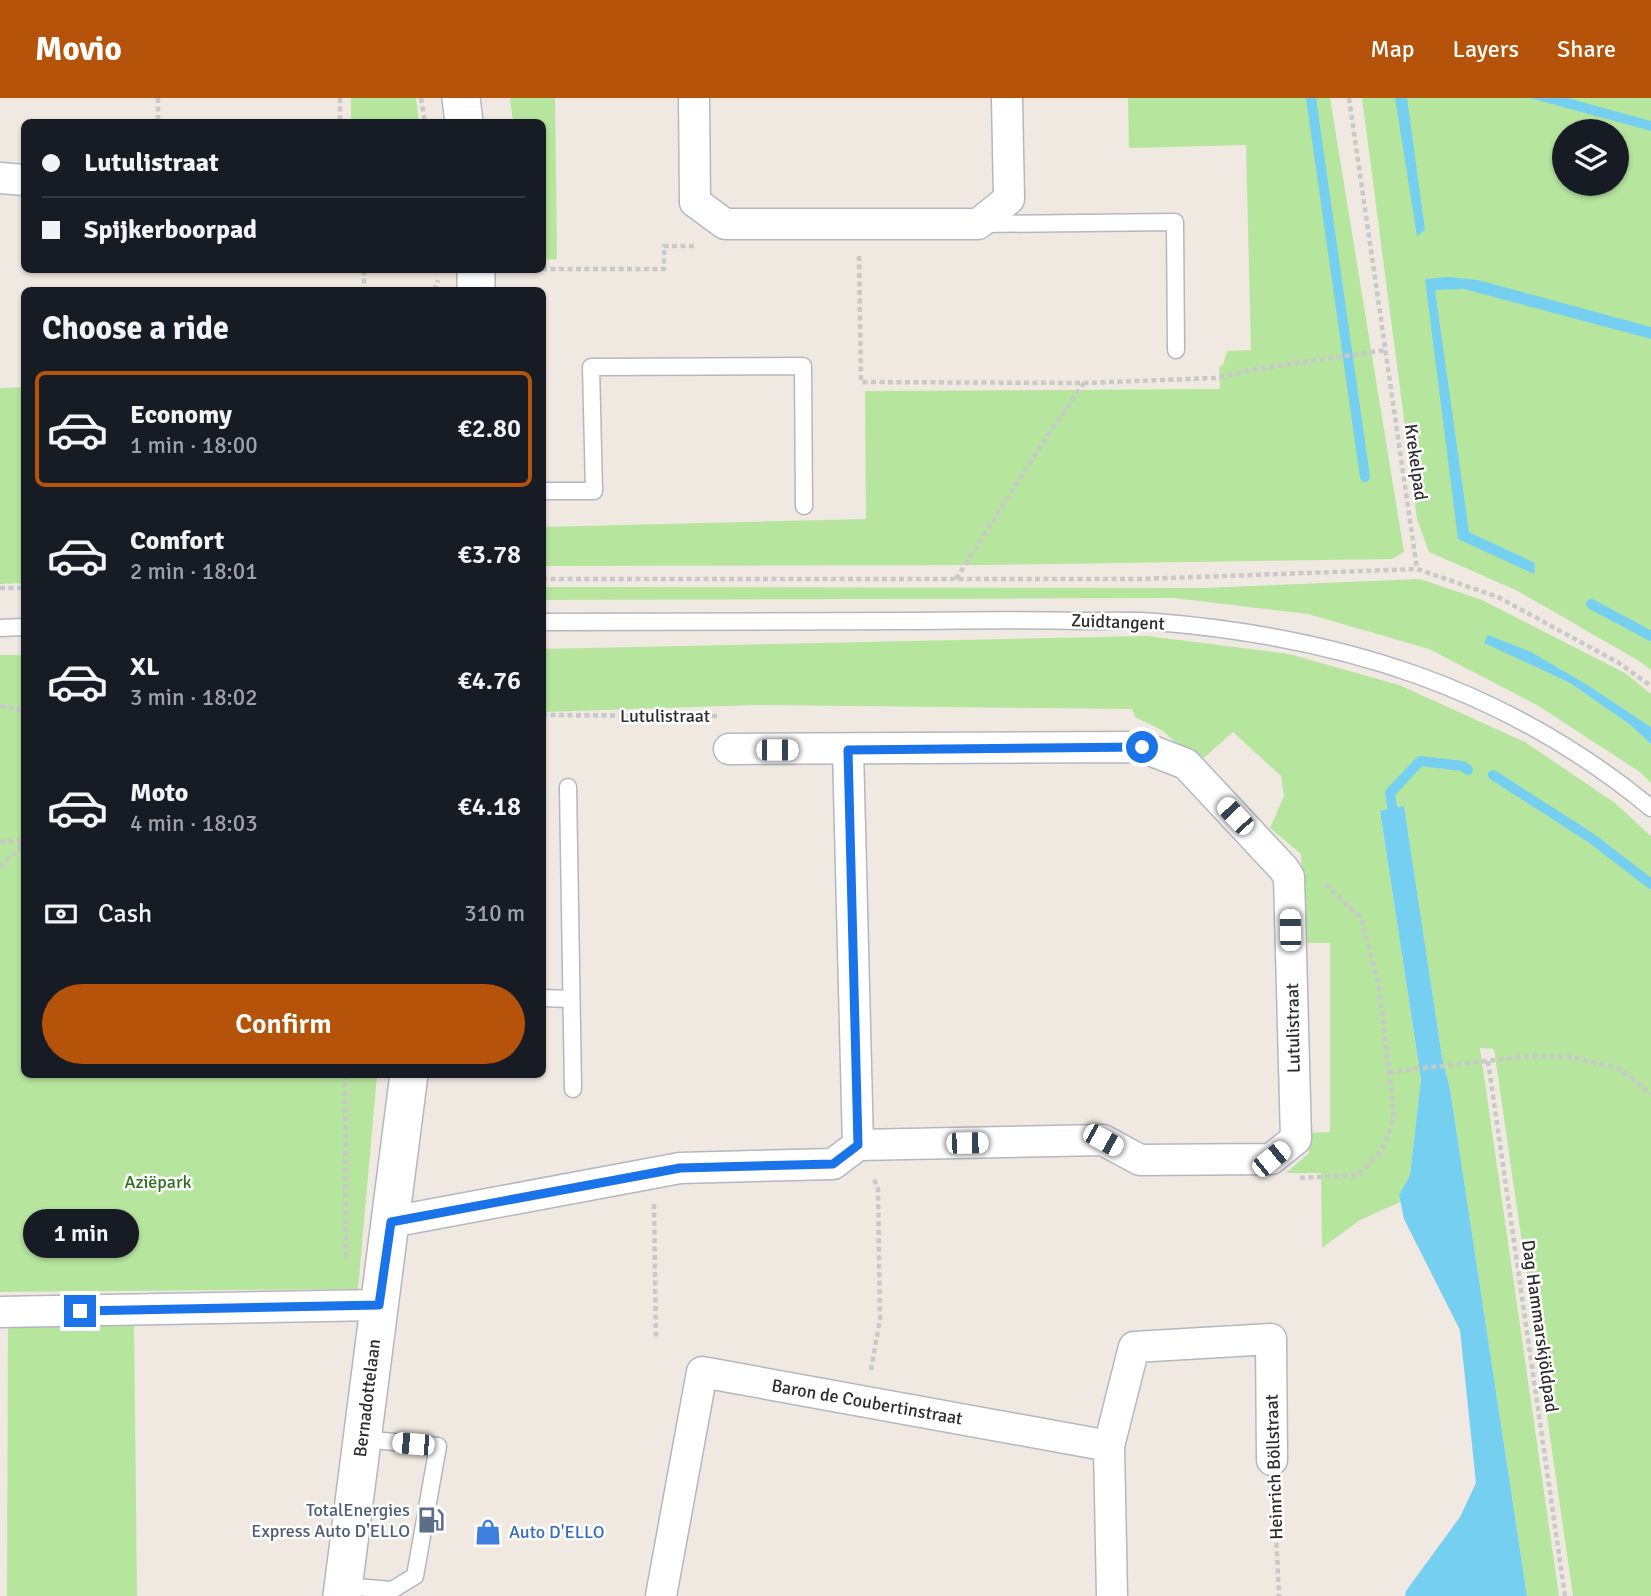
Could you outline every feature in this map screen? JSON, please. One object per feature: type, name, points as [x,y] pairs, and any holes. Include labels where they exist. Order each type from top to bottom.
[{"type":"street","points":[[461,98],[464,119]]},
{"type":"street","points":[[694,98],[695,202],[725,224],[978,223],[1009,199],[1007,98]]},
{"type":"street","points":[[0,178],[21,180]]},
{"type":"street","points":[[729,749],[1142,747],[1186,764],[1284,869]]},
{"type":"street","points":[[391,1222],[680,1168],[833,1164],[858,1145],[848,750]]},
{"type":"street","name":"Lutulistraat","points":[[858,1145],[1103,1140],[1140,1160],[1271,1159],[1296,1139],[1289,877],[1284,869]]},
{"type":"street","name":"Bernadottelaan","points":[[343,1591],[409,1078]]},
{"type":"street","points":[[0,1312],[379,1305]]},
{"type":"street","name":"Heinrich Böllstraat","points":[[1109,1446],[1134,1347],[1271,1339],[1272,1460]]},
{"type":"street","name":"Baron de Coubertinstraat","points":[[661,1596],[702,1372],[1109,1446]]},
{"type":"street","points":[[1109,1446],[1112,1596]]},
{"type":"lane","points":[[978,223],[1175,222],[1176,350]]},
{"type":"lane","points":[[546,491],[594,491],[591,367],[803,366],[804,506]]},
{"type":"lane","name":"Zuidtangent","points":[[546,622],[1140,622],[1265,635],[1350,653],[1456,689],[1544,733],[1623,784],[1651,807]]},
{"type":"lane","points":[[0,628],[21,627]]},
{"type":"lane","points":[[568,787],[573,1089]]},
{"type":"lane","points":[[546,998],[571,999]]},
{"type":"lane","points":[[343,1591],[392,1590],[415,1576],[438,1446],[362,1438]]},
{"type":"path","points":[[158,98],[158,119]]},
{"type":"path","points":[[340,98],[340,119]]},
{"type":"path","points":[[421,98],[424,119]]},
{"type":"path","name":"Krekelpad","points":[[1349,98],[1417,569]]},
{"type":"path","points":[[546,269],[664,269],[664,246],[725,246],[725,224]]},
{"type":"path","points":[[859,224],[861,382],[1084,383],[1215,378],[1386,350]]},
{"type":"path","points":[[955,580],[1084,383]]},
{"type":"path","points":[[546,579],[1141,579],[1417,569],[1498,597],[1619,663],[1651,686]]},
{"type":"path","points":[[0,588],[21,587]]},
{"type":"path","points":[[0,706],[21,710]]},
{"type":"path","name":"Lutulistraat","points":[[546,715],[729,716],[729,749]]},
{"type":"path","points":[[0,842],[21,842]]},
{"type":"path","points":[[0,867],[21,845]]},
{"type":"path","points":[[1284,869],[1309,868],[1361,918],[1379,988],[1394,1119],[1381,1152],[1358,1175],[1296,1178]]},
{"type":"path","points":[[1389,1072],[1530,1056],[1573,1057],[1620,1069],[1651,1094]]},
{"type":"path","name":"Dag Hammarskjöldpad","points":[[1488,1061],[1565,1596]]},
{"type":"path","points":[[341,1306],[346,1258],[345,1078]]},
{"type":"path","points":[[858,1145],[878,1189],[880,1319],[865,1402]]},
{"type":"path","points":[[654,1173],[656,1339]]},
{"type":"path","name":"Heinrich Böllstraat","points":[[1272,1460],[1279,1596]]},
{"type":"green space","points":[[351,98],[416,98],[419,119],[351,119]]},
{"type":"green space","points":[[510,98],[555,98],[557,259],[546,260],[546,119],[513,119]]},
{"type":"green space","points":[[1128,98],[1330,98],[1404,552],[1392,559],[981,565],[546,566],[546,527],[866,519],[865,391],[1220,389],[1219,367],[1223,365],[1227,351],[1251,350],[1246,145],[1129,148]]},
{"type":"green space","points":[[1362,98],[1651,98],[1651,670],[1518,591],[1429,552],[1417,519]]},
{"type":"green space","points":[[21,387],[21,583],[0,584],[0,388]]},
{"type":"green space","points":[[1420,579],[1482,600],[1625,673],[1651,694],[1651,727],[1589,686],[1488,636],[1485,643],[1570,683],[1629,724],[1651,744],[1651,783],[1640,772],[1537,705],[1429,649],[1308,614],[1174,598],[546,600],[546,587],[1203,588]]},
{"type":"green space","points":[[1147,636],[1289,654],[1399,685],[1525,742],[1615,803],[1651,836],[1651,1596],[1573,1596],[1494,1049],[1480,1048],[1559,1596],[1527,1596],[1404,807],[1380,812],[1421,1079],[1410,1175],[1399,1195],[1400,1202],[1360,1220],[1322,1248],[1321,1173],[1286,1173],[1309,1153],[1309,1133],[1330,1132],[1330,943],[1304,943],[1301,854],[1270,828],[1284,796],[1281,776],[1233,732],[1198,763],[1162,730],[1135,717],[1132,709],[756,705],[546,712],[546,649]]},
{"type":"green space","name":"Aziëpark","points":[[0,655],[21,655],[21,1078],[377,1078],[358,1289],[0,1292]]},
{"type":"green space","points":[[134,1323],[137,1596],[7,1596],[8,1325]]},
{"type":"water","points":[[1395,98],[1407,98],[1425,230],[1417,236]]},
{"type":"water","points":[[1530,98],[1567,98],[1651,121],[1651,131],[1629,125],[1629,119],[1607,119]]},
{"type":"water","points":[[1447,277],[1478,280],[1651,327],[1651,339],[1464,289],[1435,290],[1469,532],[1535,563],[1534,574],[1458,539],[1425,279]]},
{"type":"water","points":[[1488,635],[1531,652],[1651,727],[1651,744],[1629,724],[1570,683],[1484,643]]},
{"type":"water","points":[[1404,806],[1527,1596],[1405,1596],[1460,1517],[1476,1483],[1460,1330],[1404,1219],[1399,1195],[1410,1175],[1421,1079],[1380,811]]},
{"type":"waterway","points":[[1311,98],[1365,477]]},
{"type":"waterway","points":[[1591,604],[1651,636]]},
{"type":"waterway","points":[[1393,812],[1390,793],[1420,761],[1463,766],[1468,770]]},
{"type":"waterway","points":[[1493,775],[1591,838],[1651,884]]},
{"type":"place","name":"TotalEnergies Express Auto D'ELLO","points":[[431,1520]]},
{"type":"place","name":"Auto D'ELLO","points":[[488,1532]]},
{"type":"route","points":[[80,1311],[379,1305],[391,1222],[680,1168],[833,1164],[858,1145],[848,750],[1142,747]]}]
